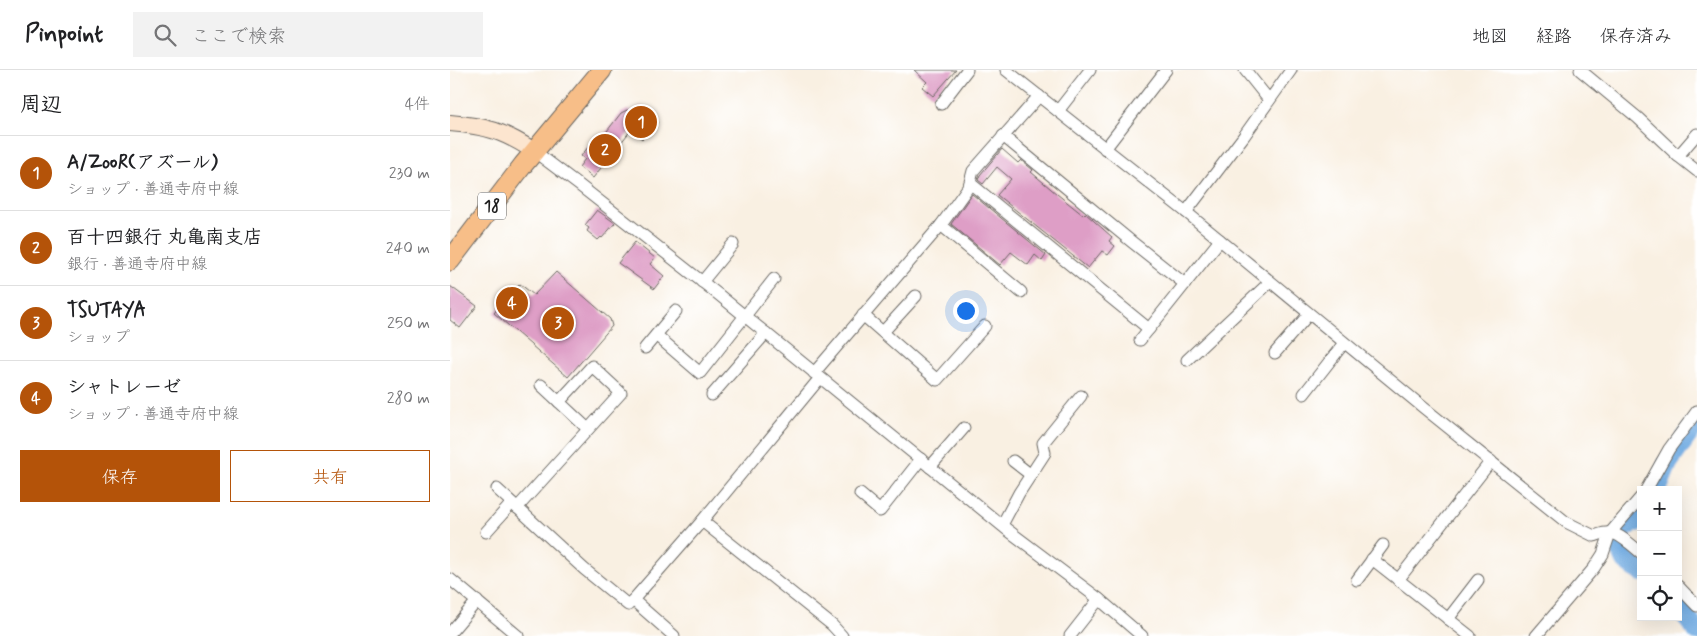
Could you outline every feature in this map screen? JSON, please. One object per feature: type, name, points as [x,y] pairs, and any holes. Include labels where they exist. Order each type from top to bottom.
[{"type":"main road","name":"18","points":[[450,261],[534,151],[602,70]]},
{"type":"street","points":[[941,104],[967,70]]},
{"type":"street","points":[[1006,70],[1186,212],[1344,343],[1566,522],[1594,536],[1612,533],[1637,550]]},
{"type":"street","points":[[1058,111],[1090,70]]},
{"type":"street","points":[[1105,149],[1166,70]]},
{"type":"street","points":[[1245,70],[1270,100]]},
{"type":"street","points":[[1580,70],[1638,118],[1678,156],[1697,171]]},
{"type":"street","points":[[1186,212],[1244,136],[1289,71]]},
{"type":"street","points":[[496,489],[584,569],[628,605],[702,521],[863,315],[941,225],[970,183],[973,171],[1039,96]]},
{"type":"street","points":[[450,123],[478,125],[498,131],[534,151],[766,333],[1002,525],[1099,599],[1142,636]]},
{"type":"street","points":[[1678,156],[1697,134]]},
{"type":"street","points":[[1003,136],[1185,284]]},
{"type":"street","points":[[970,183],[1148,329]]},
{"type":"street","points":[[941,225],[1021,292]]},
{"type":"street","points":[[1140,340],[1220,240]]},
{"type":"street","points":[[702,282],[733,244]]},
{"type":"street","points":[[656,335],[700,373],[774,279]]},
{"type":"street","points":[[1187,360],[1270,282]]},
{"type":"street","points":[[883,332],[916,296]]},
{"type":"street","points":[[645,348],[676,311]]},
{"type":"street","points":[[1275,353],[1309,314]]},
{"type":"street","points":[[863,315],[937,380],[985,326]]},
{"type":"street","points":[[712,395],[766,333]]},
{"type":"street","points":[[1304,394],[1344,343]]},
{"type":"street","points":[[486,532],[515,506],[620,393],[592,366],[559,402]]},
{"type":"street","points":[[540,385],[588,429]]},
{"type":"street","points":[[1002,525],[1045,454],[1043,443],[1081,396]]},
{"type":"street","points":[[1648,486],[1668,449],[1697,411]]},
{"type":"street","points":[[930,467],[964,428]]},
{"type":"street","points":[[860,494],[880,511],[921,459]]},
{"type":"street","points":[[1013,461],[1031,475]]},
{"type":"street","points":[[1398,580],[1491,461]]},
{"type":"street","points":[[1536,636],[1594,568],[1603,554],[1612,533],[1637,502]]},
{"type":"street","points":[[702,521],[832,625],[842,636]]},
{"type":"street","points":[[1357,580],[1383,545]]},
{"type":"street","points":[[1372,559],[1470,636]]},
{"type":"street","points":[[450,579],[518,636]]},
{"type":"street","points":[[1448,619],[1478,580]]},
{"type":"street","points":[[1682,590],[1697,606]]},
{"type":"street","points":[[1070,636],[1099,599]]},
{"type":"street","points":[[633,600],[674,636]]},
{"type":"street","points":[[450,633],[477,601]]},
{"type":"building","points":[[914,70],[956,70],[933,96],[922,87],[927,82]]},
{"type":"building","points":[[640,106],[658,122],[642,139],[631,130],[593,178],[579,167],[585,159],[581,156],[593,141],[597,144],[621,113],[627,110],[634,113]]},
{"type":"building","points":[[1002,149],[1018,163],[1021,160],[1033,170],[1031,172],[1057,194],[1083,215],[1085,213],[1112,237],[1109,241],[1115,246],[1108,255],[1102,251],[1088,268],[997,195],[1011,179],[997,167],[983,184],[978,180]]},
{"type":"building","points":[[972,194],[1046,255],[1042,261],[1035,255],[1028,265],[1011,252],[1000,265],[951,224]]},
{"type":"building","points":[[597,210],[615,223],[598,240],[587,231],[589,228],[585,225]]},
{"type":"building","points":[[635,242],[655,258],[650,264],[664,276],[654,289],[618,263]]},
{"type":"building","points":[[556,272],[610,319],[612,326],[568,377],[494,313],[520,284],[534,295]]},
{"type":"building","points":[[450,286],[477,306],[460,328],[450,320]]},
{"type":"waterway","points":[[1659,486],[1668,463],[1697,422]]},
{"type":"waterway","points":[[1637,521],[1623,528],[1618,543],[1626,561],[1637,569]]},
{"type":"waterway","points":[[1682,611],[1697,631]]},
{"type":"place","name":"A/ZooR(アズール)","points":[[641,122]]},
{"type":"place","name":"百十四銀行 丸亀南支店","points":[[605,150]]},
{"type":"place","name":"シャトレーゼ","points":[[512,303]]},
{"type":"place","name":"TSUTAYA","points":[[558,323]]}]
